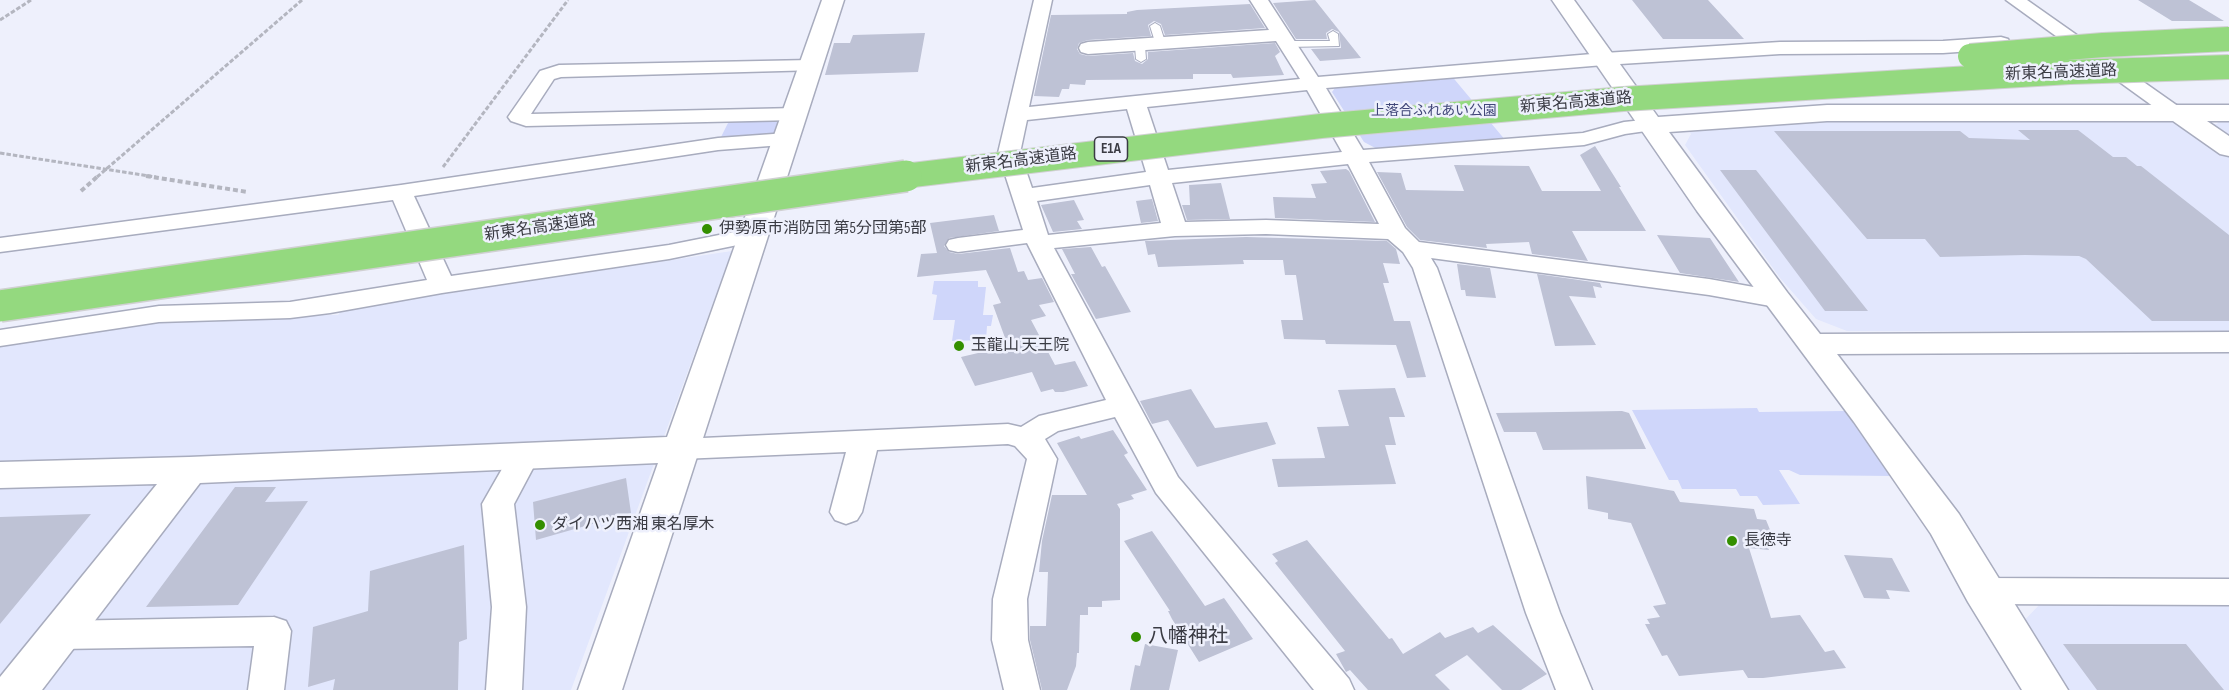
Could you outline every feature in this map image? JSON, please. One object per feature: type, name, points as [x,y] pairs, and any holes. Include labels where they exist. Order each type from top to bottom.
[{"type":"highway","points":[[1765,74],[2026,50],[2229,39]]},
{"type":"highway","name":"新東名高速道路","points":[[0,289],[750,182],[1127,132],[1477,96],[1765,74],[1919,65],[2229,55]]},
{"type":"highway","name":"新東名高速道路","points":[[0,306],[908,175],[1150,145],[1457,112],[1937,78],[2229,67]]},
{"type":"highway","points":[[1457,112],[1907,88],[2229,86]]},
{"type":"street","points":[[600,690],[833,0]]},
{"type":"street","points":[[1043,0],[1009,153],[1038,239],[1122,406],[1167,485],[1255,595],[1336,690]]},
{"type":"street","points":[[1259,0],[1336,120],[1404,240],[1425,268],[1543,613],[1574,690]]},
{"type":"street","points":[[1563,0],[1707,205],[1945,524],[1983,591],[2046,690]]},
{"type":"street","points":[[2015,0],[2229,148]]},
{"type":"street","points":[[1016,115],[1135,100],[1311,83],[1604,59],[1780,48],[1943,46],[2070,38]]},
{"type":"street","points":[[1088,48],[1140,53],[1161,45],[1284,40]]},
{"type":"street","points":[[791,127],[526,120],[518,117],[547,75],[559,70],[811,66]]},
{"type":"street","points":[[1135,100],[1161,177],[1175,229]]},
{"type":"street","points":[[1023,196],[1161,177],[1356,157],[1584,139],[1624,128],[1653,125],[1827,113],[2229,113]]},
{"type":"street","points":[[0,245],[401,192],[428,186],[718,144],[791,127]]},
{"type":"street","points":[[401,192],[442,285]]},
{"type":"street","points":[[285,198],[318,203]]},
{"type":"street","points":[[968,241],[1038,239],[1175,229],[1266,227],[1404,240],[1776,299]]},
{"type":"street","points":[[0,338],[159,314],[290,309],[330,305],[442,285],[669,252],[754,235]]},
{"type":"street","points":[[1812,344],[2229,342]]},
{"type":"street","points":[[1025,438],[1049,423],[1122,406]]},
{"type":"street","points":[[0,475],[189,470],[1008,434],[1025,438],[1036,447],[1042,459],[1010,599],[1010,640],[1022,690]]},
{"type":"street","points":[[846,512],[864,441]]},
{"type":"street","points":[[504,690],[509,607],[498,504],[525,455]]},
{"type":"street","points":[[16,690],[189,470]]},
{"type":"street","points":[[1983,591],[2229,592]]},
{"type":"street","points":[[59,635],[274,631],[266,690]]},
{"type":"lane","points":[[1155,26],[1161,45]]},
{"type":"lane","points":[[1284,40],[1336,44],[1333,34]]},
{"type":"path","points":[[0,20],[31,0]]},
{"type":"path","points":[[81,191],[302,0]]},
{"type":"path","points":[[428,186],[568,0]]},
{"type":"path","points":[[0,153],[285,198]]},
{"type":"shaded area","points":[[1828,119],[2164,119],[2181,124],[2217,124],[2220,120],[2229,120],[2229,332],[1847,331],[1816,319],[1780,278],[1685,145],[1691,134],[1688,130]]},
{"type":"shaded area","points":[[732,251],[571,690],[0,690],[0,344],[127,317],[338,315],[343,309]]},
{"type":"shaded area","points":[[2042,602],[2229,602],[2229,690],[2060,690],[2016,629]]},
{"type":"green space","name":"上落合ふれあい公園","points":[[1450,74],[1506,141],[1381,151],[1364,142],[1332,92],[1338,84]]},
{"type":"green space","points":[[780,118],[779,133],[721,137],[730,119]]},
{"type":"green space","points":[[934,281],[978,281],[978,287],[986,287],[983,315],[993,315],[991,326],[987,326],[986,340],[952,341],[955,320],[933,320],[937,295],[932,294]]},
{"type":"green space","points":[[1757,408],[1759,412],[1845,411],[1892,476],[1800,475],[1789,470],[1779,470],[1800,504],[1763,505],[1757,496],[1740,496],[1736,489],[1682,489],[1678,480],[1669,480],[1632,410]]},
{"type":"building","points":[[1315,0],[1361,58],[1320,61],[1311,49],[1341,48],[1339,32],[1332,29],[1326,33],[1327,39],[1296,39],[1273,3]]},
{"type":"building","points":[[1632,0],[1708,0],[1744,39],[1663,39]]},
{"type":"building","points":[[2138,0],[2189,0],[2224,21],[2172,21]]},
{"type":"building","points":[[1250,4],[1265,28],[1165,35],[1161,24],[1154,21],[1148,25],[1151,36],[1088,40],[1079,43],[1077,49],[1080,54],[1088,56],[1133,53],[1135,61],[1142,64],[1148,59],[1148,52],[1275,43],[1280,52],[1275,56],[1284,75],[1233,78],[1231,74],[1193,74],[1193,79],[1086,80],[1085,85],[1070,84],[1069,89],[1062,89],[1059,97],[1034,96],[1051,15],[1127,14],[1127,12],[1137,10]]},
{"type":"building","points":[[925,33],[918,72],[825,75],[834,43],[850,43],[853,35]]},
{"type":"building","points":[[2018,130],[2078,130],[2113,157],[2126,157],[2137,166],[2141,166],[2229,235],[2229,321],[2152,321],[2086,259],[2079,256],[1940,257],[1925,239],[1867,239],[1774,131],[1960,131],[1969,138],[2030,140]]},
{"type":"building","points":[[1595,146],[1646,231],[1572,231],[1588,261],[1532,254],[1529,242],[1486,244],[1487,248],[1420,240],[1407,227],[1377,172],[1401,173],[1406,190],[1464,191],[1454,165],[1529,166],[1542,191],[1601,191],[1580,155]]},
{"type":"building","points":[[1346,169],[1375,222],[1275,218],[1273,197],[1316,198],[1311,184],[1327,183],[1320,171]]},
{"type":"building","points":[[1720,170],[1756,170],[1868,311],[1825,311]]},
{"type":"building","points":[[1221,183],[1230,219],[1187,220],[1182,205],[1190,205],[1189,185]]},
{"type":"building","points":[[1152,199],[1158,221],[1141,223],[1136,201]]},
{"type":"building","points":[[1074,200],[1084,220],[1077,221],[1082,229],[1053,232],[1041,205]]},
{"type":"building","points":[[994,215],[999,231],[949,238],[944,246],[949,252],[958,254],[1010,248],[1018,272],[1024,271],[1028,280],[1042,278],[1054,302],[1039,305],[1046,316],[1031,320],[1055,365],[1075,361],[1088,386],[1063,392],[1055,392],[1053,389],[1041,392],[1032,372],[975,386],[961,357],[1008,346],[993,305],[1001,303],[986,270],[917,277],[921,254],[937,253],[930,223]]},
{"type":"building","points":[[1657,235],[1710,238],[1739,282],[1680,273]]},
{"type":"building","points":[[1246,237],[1387,241],[1396,249],[1400,264],[1383,263],[1389,283],[1383,283],[1394,321],[1410,321],[1426,377],[1407,378],[1396,345],[1326,344],[1325,340],[1284,339],[1281,320],[1303,320],[1296,275],[1285,275],[1283,260],[1243,260],[1244,264],[1158,267],[1155,254],[1148,255],[1145,241]]},
{"type":"building","points":[[1091,247],[1102,267],[1105,266],[1131,312],[1096,319],[1071,274],[1075,274],[1062,249]]},
{"type":"building","points":[[1457,264],[1490,268],[1496,298],[1466,296],[1465,290],[1461,290]]},
{"type":"building","points":[[1537,274],[1600,283],[1602,288],[1593,286],[1596,298],[1569,296],[1596,345],[1555,346]]},
{"type":"building","points":[[1395,388],[1405,417],[1389,417],[1396,445],[1385,445],[1396,484],[1278,487],[1272,459],[1325,458],[1317,427],[1349,426],[1338,390]]},
{"type":"building","points":[[1191,389],[1215,428],[1267,422],[1276,444],[1197,467],[1168,420],[1152,424],[1140,401]]},
{"type":"building","points":[[1622,411],[1629,413],[1646,449],[1543,450],[1536,432],[1504,432],[1496,413]]},
{"type":"building","points":[[1113,430],[1128,453],[1124,455],[1147,490],[1131,495],[1134,499],[1117,504],[1120,509],[1120,600],[1102,601],[1102,607],[1088,607],[1088,615],[1080,615],[1079,653],[1077,653],[1076,666],[1067,690],[1042,690],[1030,640],[1030,626],[1046,626],[1048,572],[1039,572],[1042,541],[1052,495],[1087,495],[1057,443],[1079,436],[1081,439]]},
{"type":"building","points":[[1586,476],[1674,491],[1680,502],[1754,509],[1757,519],[1766,520],[1775,542],[1766,542],[1769,550],[1749,548],[1771,618],[1800,615],[1825,652],[1834,650],[1846,668],[1763,678],[1748,678],[1743,670],[1679,676],[1667,655],[1662,656],[1645,624],[1650,624],[1647,619],[1660,617],[1653,606],[1666,604],[1631,523],[1608,519],[1608,513],[1588,509]]},
{"type":"building","points":[[626,478],[631,513],[536,540],[533,502]]},
{"type":"building","points":[[235,487],[276,487],[265,502],[308,501],[238,605],[146,607]]},
{"type":"building","points":[[91,514],[0,624],[0,517]]},
{"type":"building","points":[[1152,531],[1205,606],[1224,598],[1253,639],[1199,662],[1172,619],[1168,611],[1170,611],[1124,541]]},
{"type":"building","points":[[1307,540],[1389,639],[1392,638],[1403,654],[1440,632],[1445,638],[1473,627],[1478,633],[1493,625],[1547,674],[1521,690],[1502,690],[1467,655],[1435,675],[1450,690],[1368,690],[1350,670],[1346,672],[1336,654],[1345,651],[1275,563],[1278,561],[1272,554]]},
{"type":"building","points":[[464,545],[467,639],[459,642],[458,690],[333,690],[335,679],[308,687],[313,627],[368,611],[370,571]]},
{"type":"building","points":[[1844,555],[1892,558],[1910,592],[1886,590],[1890,599],[1864,598]]},
{"type":"building","points":[[1145,644],[1178,650],[1169,690],[1130,690],[1135,665],[1140,666]]},
{"type":"building","points":[[2063,644],[2186,644],[2224,690],[2097,690]]},
{"type":"place","name":"伊勢原市消防団 第5分団第5部","points":[[707,229]]},
{"type":"place","name":"玉龍山 天王院","points":[[959,346]]},
{"type":"place","name":"ダイハツ西湘 東名厚木","points":[[540,525]]},
{"type":"place","name":"長徳寺","points":[[1732,541]]},
{"type":"place","name":"八幡神社","points":[[1136,637]]}]
